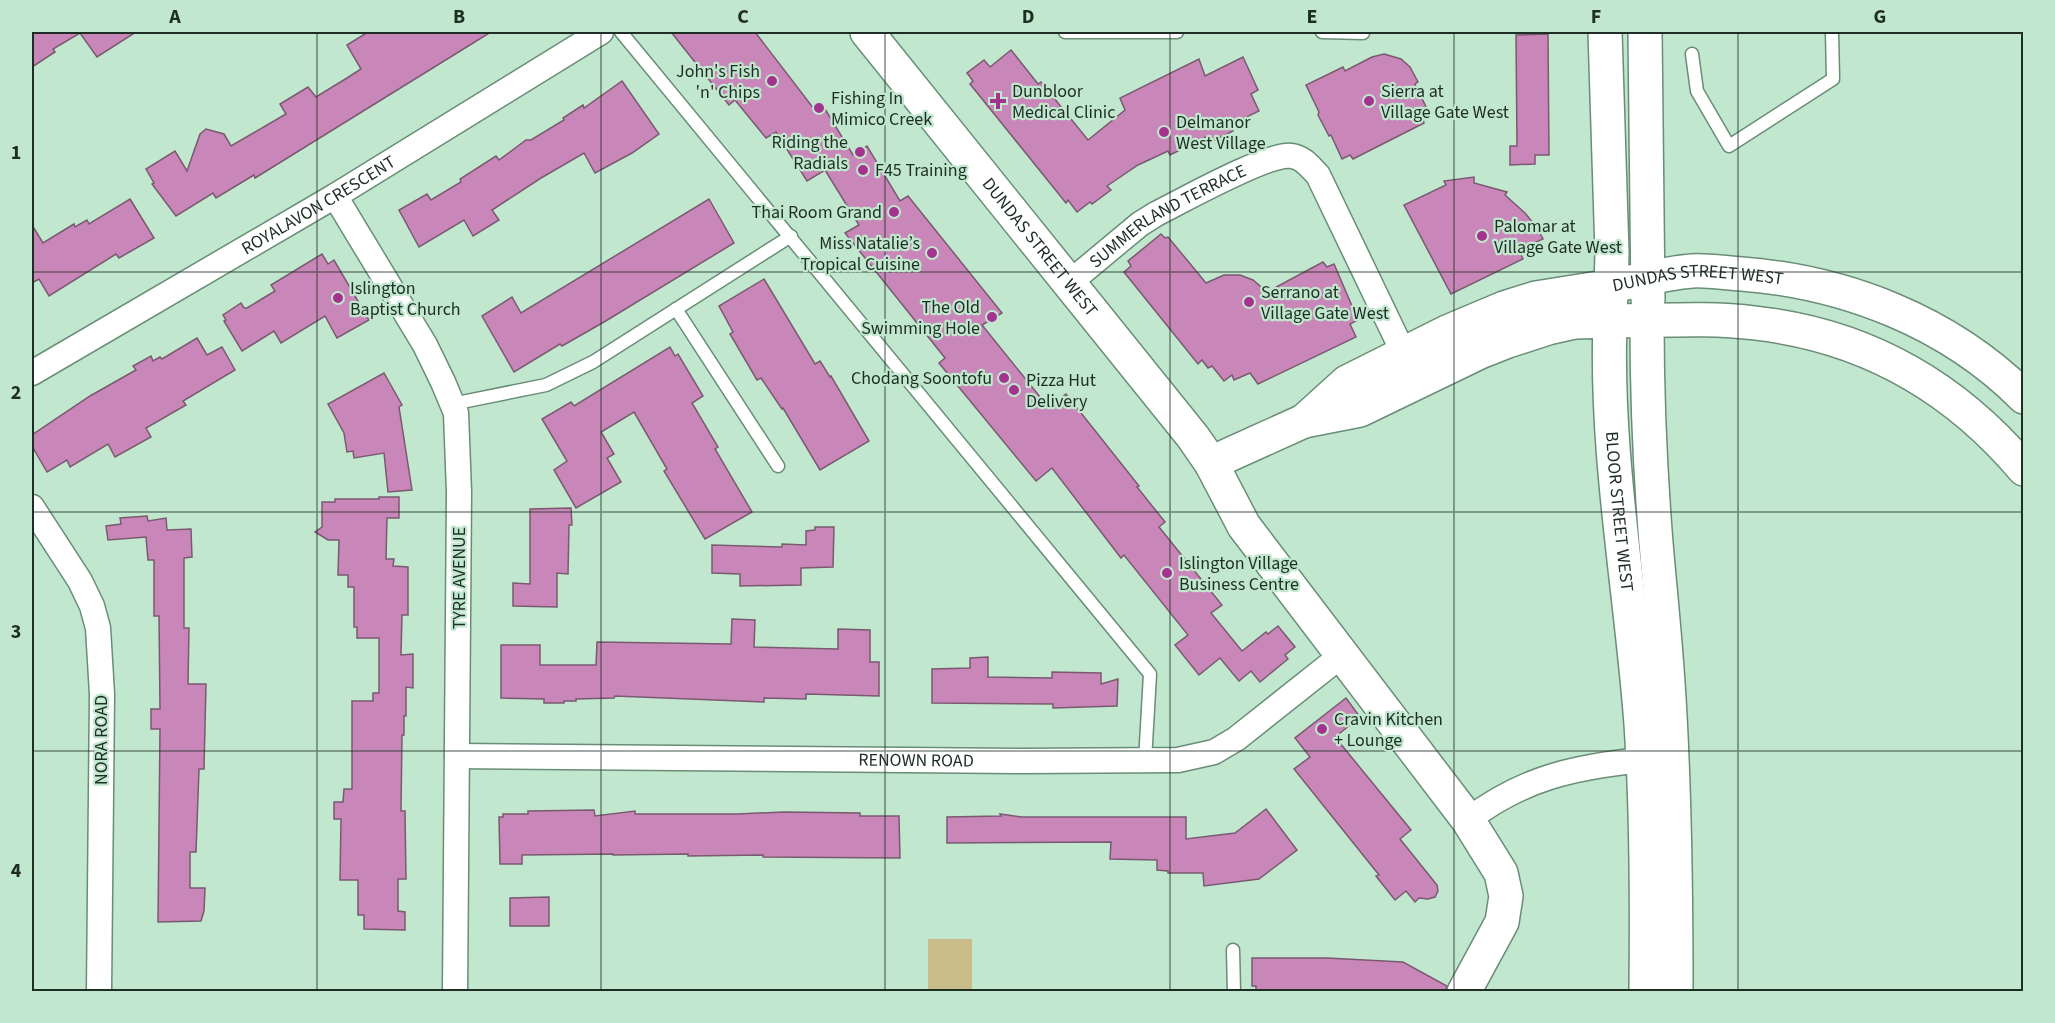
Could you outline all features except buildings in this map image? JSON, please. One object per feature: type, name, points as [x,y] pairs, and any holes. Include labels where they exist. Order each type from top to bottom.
[{"type":"main road","name":"DUNDAS STREET WEST","points":[[867,32],[1193,437],[1211,463],[1244,526],[1468,820],[1501,873],[1506,896],[1502,922],[1464,992]]},
{"type":"main road","name":"BLOOR STREET WEST","points":[[1605,32],[1612,254],[1608,364],[1613,460],[1641,724],[1646,833],[1646,992]]},
{"type":"main road","name":"BLOOR STREET WEST","points":[[1645,32],[1647,363],[1656,541],[1667,658],[1672,767],[1676,992]]},
{"type":"main road","name":"DUNDAS STREET WEST","points":[[1304,421],[1347,382],[1447,332],[1504,308],[1536,298],[1692,271],[1795,279],[1848,293],[1896,311],[1937,331],[1978,358],[2024,397]]},
{"type":"main road","name":"DUNDAS STREET WEST","points":[[1211,463],[1304,421],[1360,410],[1480,352],[1548,328],[1575,322],[1721,320],[1754,322],[1816,333],[1851,344],[1902,367],[1959,405],[2002,443],[2024,469]]},
{"type":"street","name":"ROYALAVON CRESCENT","points":[[32,373],[335,196],[601,32]]},
{"type":"street","name":"SUMMERLAND TERRACE","points":[[1069,283],[1140,224],[1156,214],[1272,158],[1294,156],[1306,162],[1318,175],[1404,354]]},
{"type":"street","name":"TYRE AVENUE","points":[[335,196],[425,345],[456,413],[459,492],[455,992]]},
{"type":"street","name":"NORA ROAD","points":[[32,507],[80,581],[92,606],[98,628],[102,694],[99,992]]},
{"type":"street","name":"RENOWN ROAD","points":[[457,756],[1178,760],[1214,752],[1236,739],[1342,654]]},
{"type":"street","points":[[1468,820],[1502,797],[1558,773],[1642,760]]},
{"type":"lane","points":[[621,32],[1150,674],[1145,761]]},
{"type":"lane","points":[[1065,32],[1177,32]]},
{"type":"lane","points":[[1322,32],[1363,33]]},
{"type":"lane","points":[[1692,54],[1697,91],[1729,146],[1833,80],[1832,32]]},
{"type":"lane","points":[[452,404],[546,385],[593,362],[790,236]]},
{"type":"lane","points":[[676,309],[778,466]]},
{"type":"lane","points":[[1233,950],[1234,992]]},
{"type":"shaded area","points":[[928,939],[972,939],[972,991],[928,991]]},
{"type":"place","name":"John's Fish 'n' Chips","points":[[772,81]]},
{"type":"place","name":"Dunbloor Medical Clinic","points":[[998,101]]},
{"type":"place","name":"Sierra at Village Gate West","points":[[1369,101]]},
{"type":"place","name":"Fishing In Mimico Creek","points":[[819,108]]},
{"type":"place","name":"Delmanor West Village","points":[[1164,132]]},
{"type":"place","name":"Riding the Radials","points":[[860,152]]},
{"type":"place","name":"F45 Training","points":[[863,170]]},
{"type":"place","name":"Thai Room Grand","points":[[894,212]]},
{"type":"place","name":"Palomar at Village Gate West","points":[[1482,236]]},
{"type":"place","name":"Miss Natalie’s Tropical Cuisine","points":[[932,253]]},
{"type":"place","name":"Islington Baptist Church","points":[[338,298]]},
{"type":"place","name":"Serrano at Village Gate West","points":[[1249,302]]},
{"type":"place","name":"The Old Swimming Hole","points":[[992,317]]},
{"type":"place","name":"Chodang Soontofu","points":[[1004,378]]},
{"type":"place","name":"Pizza Hut Delivery","points":[[1014,390]]},
{"type":"place","name":"Islington Village Business Centre","points":[[1167,573]]},
{"type":"place","name":"Cravin Kitchen + Lounge","points":[[1322,729]]}]
